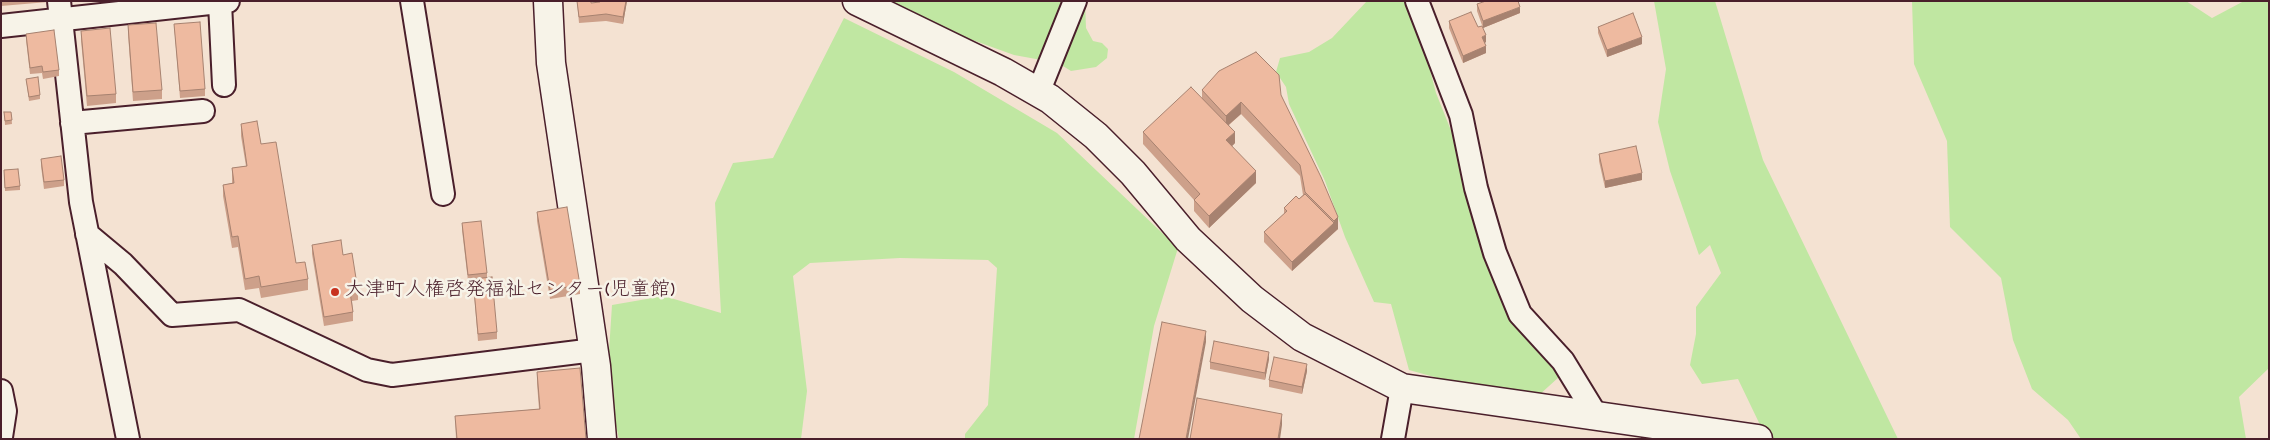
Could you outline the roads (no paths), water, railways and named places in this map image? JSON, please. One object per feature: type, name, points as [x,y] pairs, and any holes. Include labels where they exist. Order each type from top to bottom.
[{"type":"street","points":[[412,1],[444,194]]},
{"type":"street","points":[[548,1],[551,63],[594,350],[602,439]]},
{"type":"street","points":[[857,1],[1003,72],[1050,99],[1096,136],[1133,173],[1188,239],[1252,299],[1302,337],[1402,388],[1745,438]]},
{"type":"street","points":[[1038,93],[1075,1]]},
{"type":"street","points":[[1417,1],[1461,115],[1476,188],[1495,253],[1520,314],[1563,361],[1596,415]]},
{"type":"street","points":[[1,26],[59,11],[224,2],[224,85]]},
{"type":"street","points":[[59,11],[81,202],[128,439]]},
{"type":"street","points":[[72,123],[203,111]]},
{"type":"street","points":[[87,234],[123,264],[172,315],[239,310],[367,370],[392,375],[594,350]]},
{"type":"street","points":[[1393,439],[1402,388]]},
{"type":"street","points":[[1,391],[5,411],[1,437]]},
{"type":"place","name":"大津町人権啓発福祉センター(児童館)","points":[[335,292]]}]
